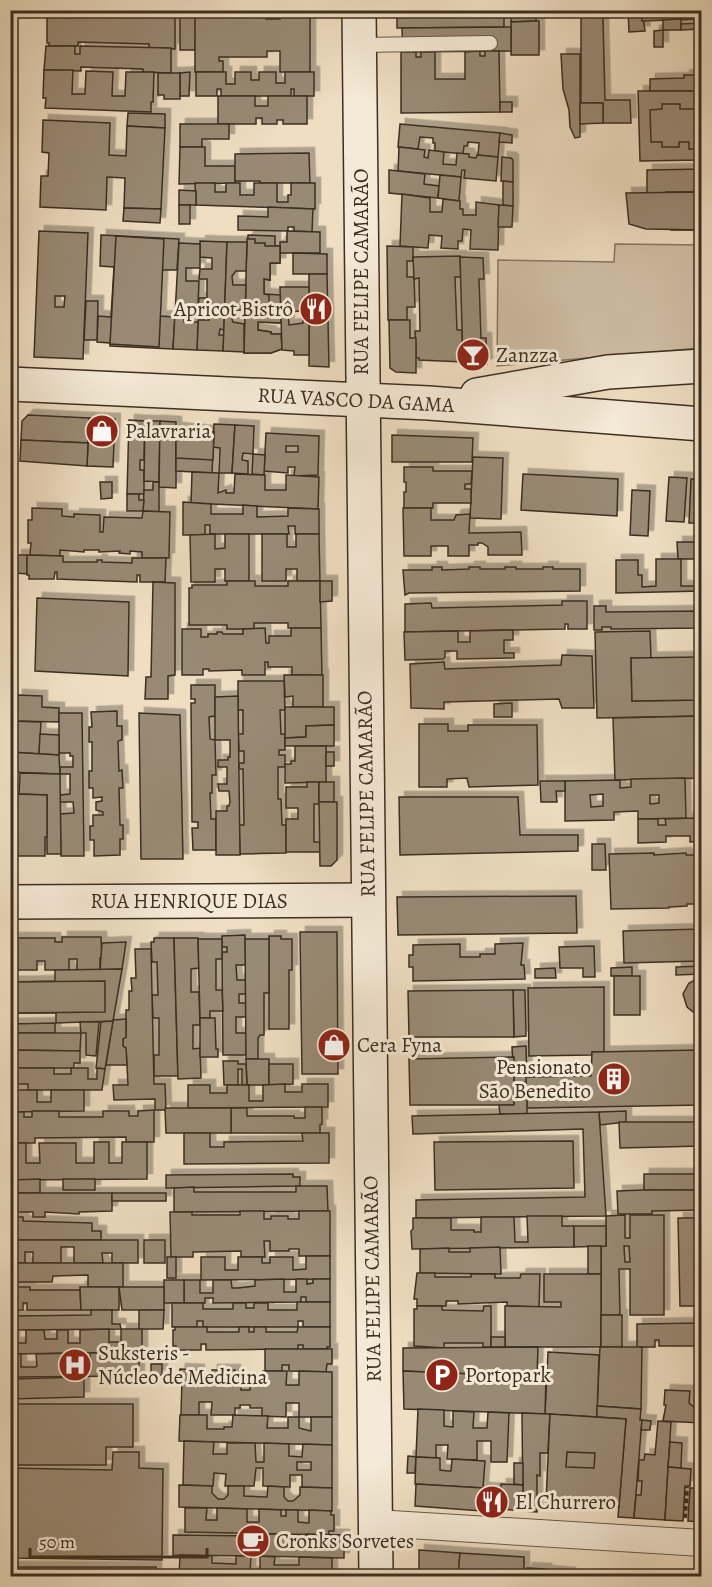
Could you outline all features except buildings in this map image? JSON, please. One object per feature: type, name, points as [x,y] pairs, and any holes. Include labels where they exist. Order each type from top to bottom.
[{"type":"street","name":"RUA FELIPE CAMARÃO","points":[[359,10],[376,1576]]},
{"type":"street","points":[[429,403],[608,372],[702,366]]},
{"type":"street","name":"RUA VASCO DA GAMA","points":[[10,384],[429,403],[702,424]]},
{"type":"street","name":"RUA HENRIQUE DIAS","points":[[10,902],[368,900]]},
{"type":"street","points":[[375,1523],[693,1543]]},
{"type":"lane","points":[[359,45],[490,43]]},
{"type":"path","points":[[687,1487],[693,1543]]},
{"type":"shaded area","points":[[615,244],[701,245],[701,348],[497,366],[498,260],[614,262]]},
{"type":"place","name":"Apricot Bistrô","points":[[316,309]]},
{"type":"place","name":"Zanzza","points":[[473,355]]},
{"type":"place","name":"Palavraria","points":[[102,431]]},
{"type":"place","name":"Cera Fyna","points":[[334,1045]]},
{"type":"place","name":"Pensionato São Benedito","points":[[614,1079]]},
{"type":"place","name":"Suksteris - Núcleo de Medicina","points":[[75,1365]]},
{"type":"place","name":"Portopark","points":[[442,1375]]},
{"type":"place","name":"El Churrero","points":[[492,1502]]},
{"type":"place","name":"Cronks Sorvetes","points":[[253,1541]]}]
